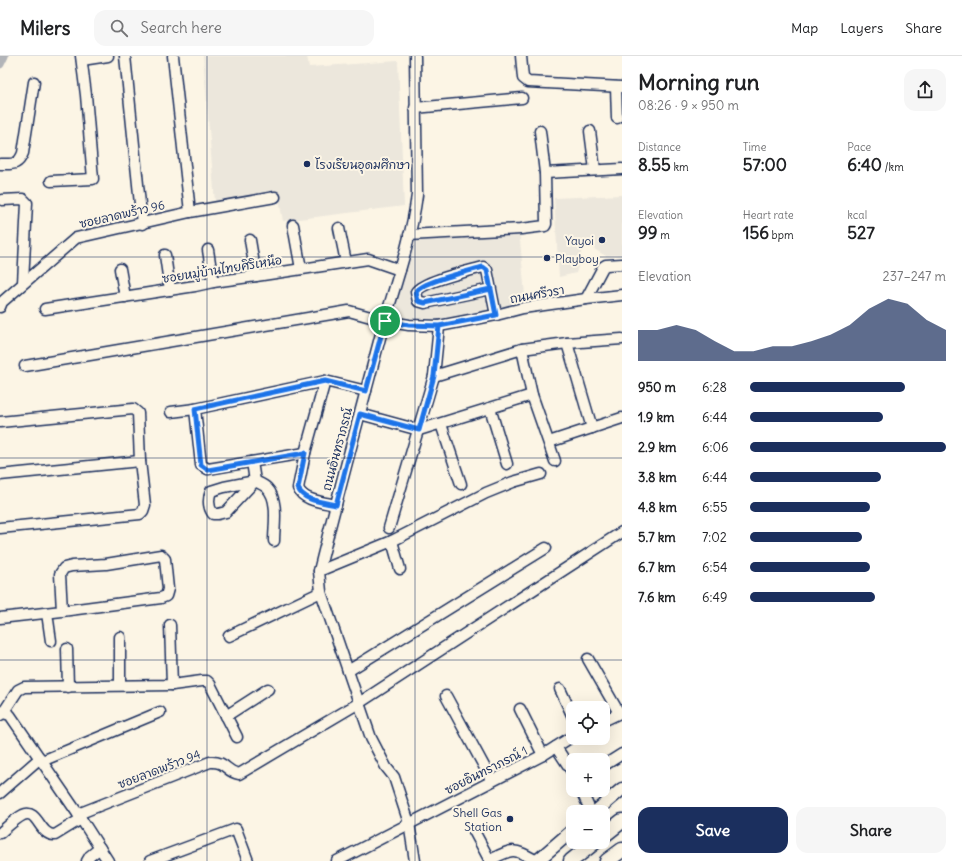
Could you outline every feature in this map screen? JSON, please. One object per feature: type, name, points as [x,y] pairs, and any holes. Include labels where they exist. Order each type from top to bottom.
[{"type":"highway","points":[[610,830],[622,821]]},
{"type":"highway","points":[[571,861],[586,849]]},
{"type":"highway","points":[[607,861],[622,850]]},
{"type":"main road","points":[[603,805],[622,789]]},
{"type":"main road","points":[[541,858],[566,836]]},
{"type":"street","points":[[51,181],[93,179],[86,95],[81,58],[108,56]]},
{"type":"street","points":[[125,56],[142,224]]},
{"type":"street","points":[[173,56],[190,212]]},
{"type":"street","name":"ถนนอินทราภรณ์","points":[[415,56],[417,195],[400,270],[366,391],[319,571],[321,592],[371,738],[386,767],[394,777],[409,823],[415,861]]},
{"type":"street","points":[[522,56],[523,78],[528,82],[619,87],[617,118]]},
{"type":"street","points":[[0,164],[15,164],[20,160],[23,153],[34,82]]},
{"type":"street","points":[[415,108],[522,98]]},
{"type":"street","points":[[409,235],[543,227],[546,224],[546,173],[540,131]]},
{"type":"street","points":[[590,131],[594,170]]},
{"type":"street","points":[[546,173],[622,169]]},
{"type":"street","name":"ซอยลาดพร้าว 96","points":[[0,307],[2,302],[76,238],[190,212],[275,197]]},
{"type":"street","points":[[2,200],[23,199],[27,203],[23,283]]},
{"type":"street","points":[[293,225],[301,269]]},
{"type":"street","points":[[339,228],[346,262]]},
{"type":"street","points":[[250,240],[256,276]]},
{"type":"street","points":[[208,250],[213,282]]},
{"type":"street","points":[[165,255],[170,290]]},
{"type":"street","name":"ซอยหมู่บ้านไทยศิริเหนือ","points":[[45,309],[368,259],[400,270]]},
{"type":"street","points":[[586,299],[603,267],[606,265],[622,264]]},
{"type":"street","points":[[491,289],[425,303],[418,301],[416,292],[421,287],[431,282],[483,267],[487,270],[491,289],[496,315]]},
{"type":"street","points":[[120,269],[125,297]]},
{"type":"street","name":"ถนนศรีวรา","points":[[26,366],[349,311],[385,321],[409,325],[439,326],[523,308],[622,295]]},
{"type":"street","points":[[389,528],[434,376],[439,326]]},
{"type":"street","points":[[434,376],[522,349],[567,343],[620,340],[622,350]]},
{"type":"street","points":[[567,343],[592,428]]},
{"type":"street","points":[[522,349],[532,395],[555,461]]},
{"type":"street","points":[[171,412],[195,409],[325,381],[366,391]]},
{"type":"street","points":[[325,381],[305,453],[298,488],[300,494],[304,497],[336,505]]},
{"type":"street","points":[[360,414],[419,430],[532,395]]},
{"type":"street","points":[[490,408],[507,464]]},
{"type":"street","points":[[0,422],[133,409],[138,413],[140,461],[145,505],[140,514],[0,528]]},
{"type":"street","points":[[195,409],[201,465],[208,470],[305,453]]},
{"type":"street","points":[[549,442],[622,418]]},
{"type":"street","points":[[441,424],[461,484]]},
{"type":"street","points":[[0,475],[140,461]]},
{"type":"street","points":[[252,462],[255,481]]},
{"type":"street","points":[[319,571],[392,540],[486,493],[513,482],[541,474]]},
{"type":"street","points":[[255,481],[226,512],[213,514],[210,510],[209,496],[211,491],[224,486],[255,481],[266,487],[273,500],[274,541]]},
{"type":"street","points":[[359,702],[622,532]]},
{"type":"street","points":[[392,540],[400,569]]},
{"type":"street","points":[[348,671],[546,548]]},
{"type":"street","points":[[0,618],[62,611],[161,598],[166,596],[168,590],[165,559],[161,555],[106,564],[72,566],[64,568],[61,570],[60,574],[62,611]]},
{"type":"street","points":[[229,636],[321,592]]},
{"type":"street","points":[[48,612],[51,640]]},
{"type":"street","points":[[170,625],[172,684]]},
{"type":"street","points":[[120,637],[120,686]]},
{"type":"street","points":[[68,649],[68,687]]},
{"type":"street","points":[[588,659],[621,712],[610,718]]},
{"type":"street","points":[[108,861],[80,816],[10,715],[2,714],[18,690],[21,688],[120,686],[207,681],[210,684],[237,737]]},
{"type":"street","points":[[560,689],[566,702]]},
{"type":"street","points":[[226,716],[268,690]]},
{"type":"street","points":[[446,696],[492,781]]},
{"type":"street","name":"ซอยลาดพร้าว 94","points":[[80,816],[210,762],[218,762],[223,764],[234,773],[239,774],[359,702]]},
{"type":"street","points":[[520,709],[543,755]]},
{"type":"street","points":[[0,793],[41,760],[160,712]]},
{"type":"street","name":"ซอยอินทราภรณ์ 1","points":[[337,861],[543,755],[566,741]]},
{"type":"street","points":[[556,747],[566,762]]},
{"type":"street","points":[[610,762],[622,754]]},
{"type":"street","points":[[0,833],[23,815],[28,814],[34,815],[45,832],[50,835],[55,835],[80,816]]},
{"type":"street","points":[[150,861],[236,829],[248,861]]},
{"type":"street","points":[[474,831],[490,860],[507,852],[516,850],[541,858]]},
{"type":"street","points":[[87,861],[90,856],[100,848]]},
{"type":"shaded area","name":"โรงเรียนอุดมศึกษา","points":[[203,56],[307,56],[309,67],[398,61],[404,206],[283,221],[278,194],[215,203]]},
{"type":"shaded area","points":[[622,195],[622,255],[606,256],[587,245],[582,248],[576,273],[559,277],[554,198]]},
{"type":"shaded area","points":[[519,229],[526,306],[430,330],[384,322],[408,240]]},
{"type":"waterway","points":[[0,64],[4,56]]},
{"type":"place","name":"โรงเรียนอุดมศึกษา","points":[[307,164]]},
{"type":"place","name":"Yayoi","points":[[602,240]]},
{"type":"place","name":"Playboy","points":[[547,258]]},
{"type":"place","name":"Shell Gas Station","points":[[510,819]]},
{"type":"route","points":[[385,321],[366,391],[325,381],[195,409],[201,465],[208,470],[305,453],[298,488],[300,494],[304,497],[336,505],[360,414],[419,430],[434,376],[439,326],[496,315],[491,289],[487,270],[486,268],[483,267],[431,282],[421,287],[416,292],[418,301],[425,303],[491,289],[496,315],[439,326],[409,325],[385,321]]}]
